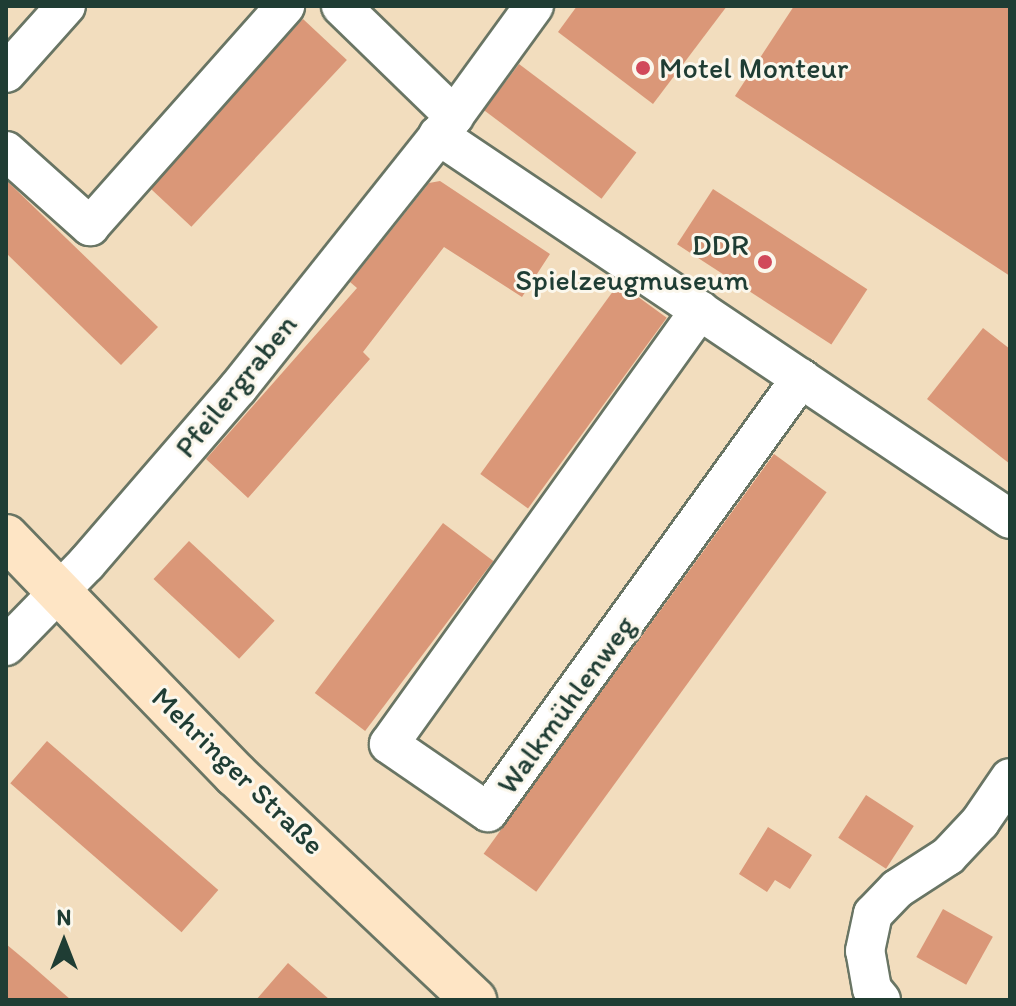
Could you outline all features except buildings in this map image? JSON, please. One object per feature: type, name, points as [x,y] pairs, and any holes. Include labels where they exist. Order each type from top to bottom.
[{"type":"main road","name":"Mehringer Straße","points":[[6,537],[236,775],[474,1000]]},
{"type":"street","points":[[6,73],[66,6]]},
{"type":"street","points":[[6,151],[90,226],[285,6]]},
{"type":"street","points":[[341,6],[446,125],[700,310],[1010,519]]},
{"type":"street","name":"Pfeilergraben","points":[[6,646],[59,591],[238,388],[446,125],[534,6]]},
{"type":"street","name":"Walkmühlenweg","points":[[700,310],[389,744],[488,812],[801,378]]},
{"type":"street","points":[[881,1000],[872,989],[865,951],[873,914],[897,889],[948,856],[980,822],[1010,778]]},
{"type":"place","name":"Motel Monteur","points":[[643,68]]},
{"type":"place","name":"DDR Spielzeugmuseum","points":[[765,262]]}]
